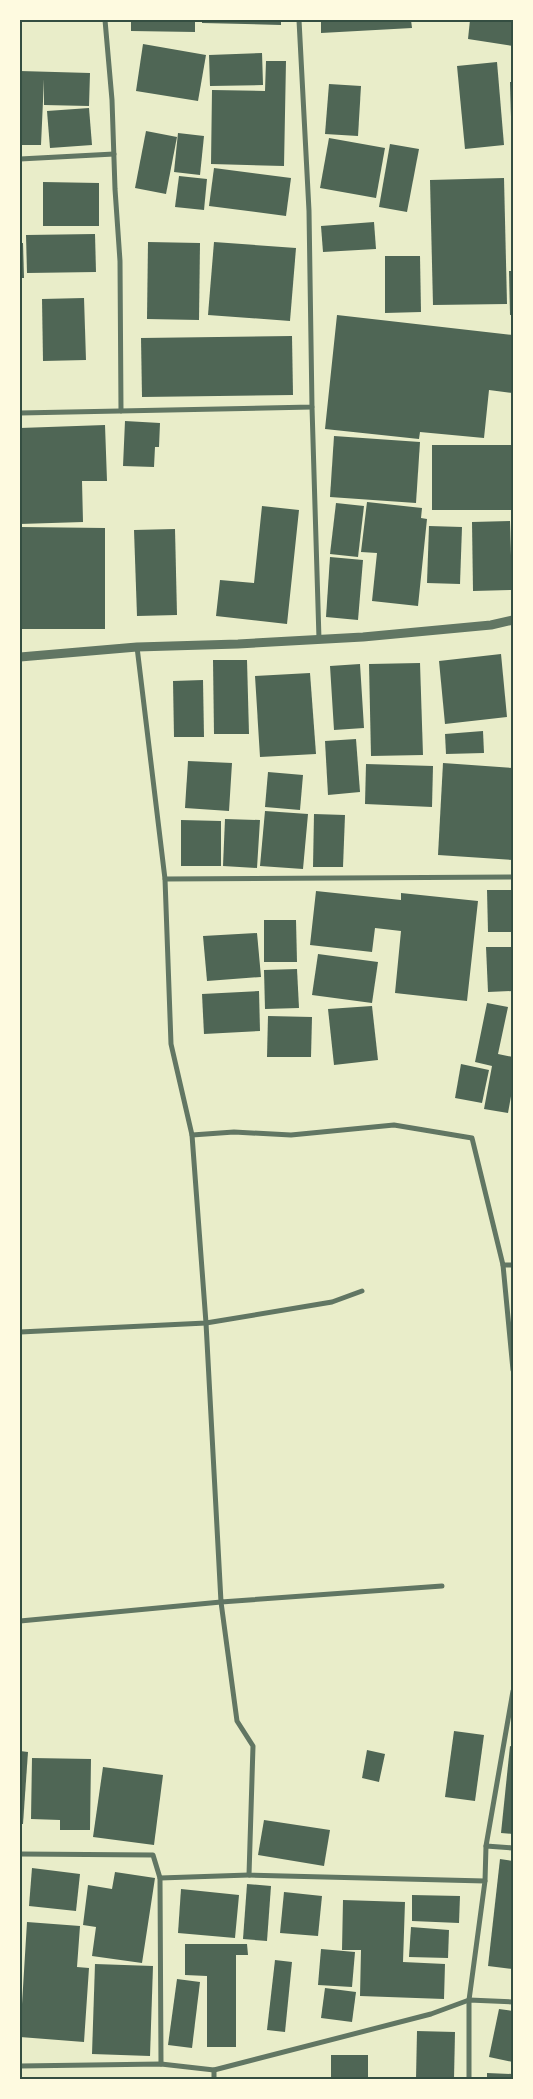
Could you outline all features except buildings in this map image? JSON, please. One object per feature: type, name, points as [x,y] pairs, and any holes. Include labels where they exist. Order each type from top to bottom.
[{"type":"street","points":[[105,20],[112,100],[120,261],[121,411]]},
{"type":"street","points":[[299,20],[309,211],[312,407],[320,639]]},
{"type":"street","points":[[20,159],[114,154]]},
{"type":"street","points":[[20,413],[312,407]]},
{"type":"street","points":[[20,657],[137,647],[238,644],[412,633],[491,626],[513,620]]},
{"type":"street","points":[[137,647],[165,879],[171,1044],[192,1135],[206,1323],[221,1602],[237,1721],[253,1746],[249,1875]]},
{"type":"street","points":[[165,879],[513,877]]},
{"type":"street","points":[[192,1135],[234,1132],[291,1135],[394,1125],[472,1138],[503,1265],[513,1370]]},
{"type":"street","points":[[503,1265],[513,1265]]},
{"type":"street","points":[[20,1332],[206,1323],[332,1302],[362,1291]]},
{"type":"street","points":[[20,1621],[221,1602],[442,1586]]},
{"type":"street","points":[[469,2079],[469,2000],[485,1881],[486,1846],[513,1691]]},
{"type":"street","points":[[486,1846],[513,1848]]},
{"type":"street","points":[[20,1854],[153,1855],[160,1878],[161,2064]]},
{"type":"street","points":[[160,1878],[249,1875],[485,1881]]},
{"type":"street","points":[[20,2066],[161,2064],[214,2070],[431,2014],[469,2000],[513,2002]]},
{"type":"street","points":[[214,2070],[214,2079]]}]
